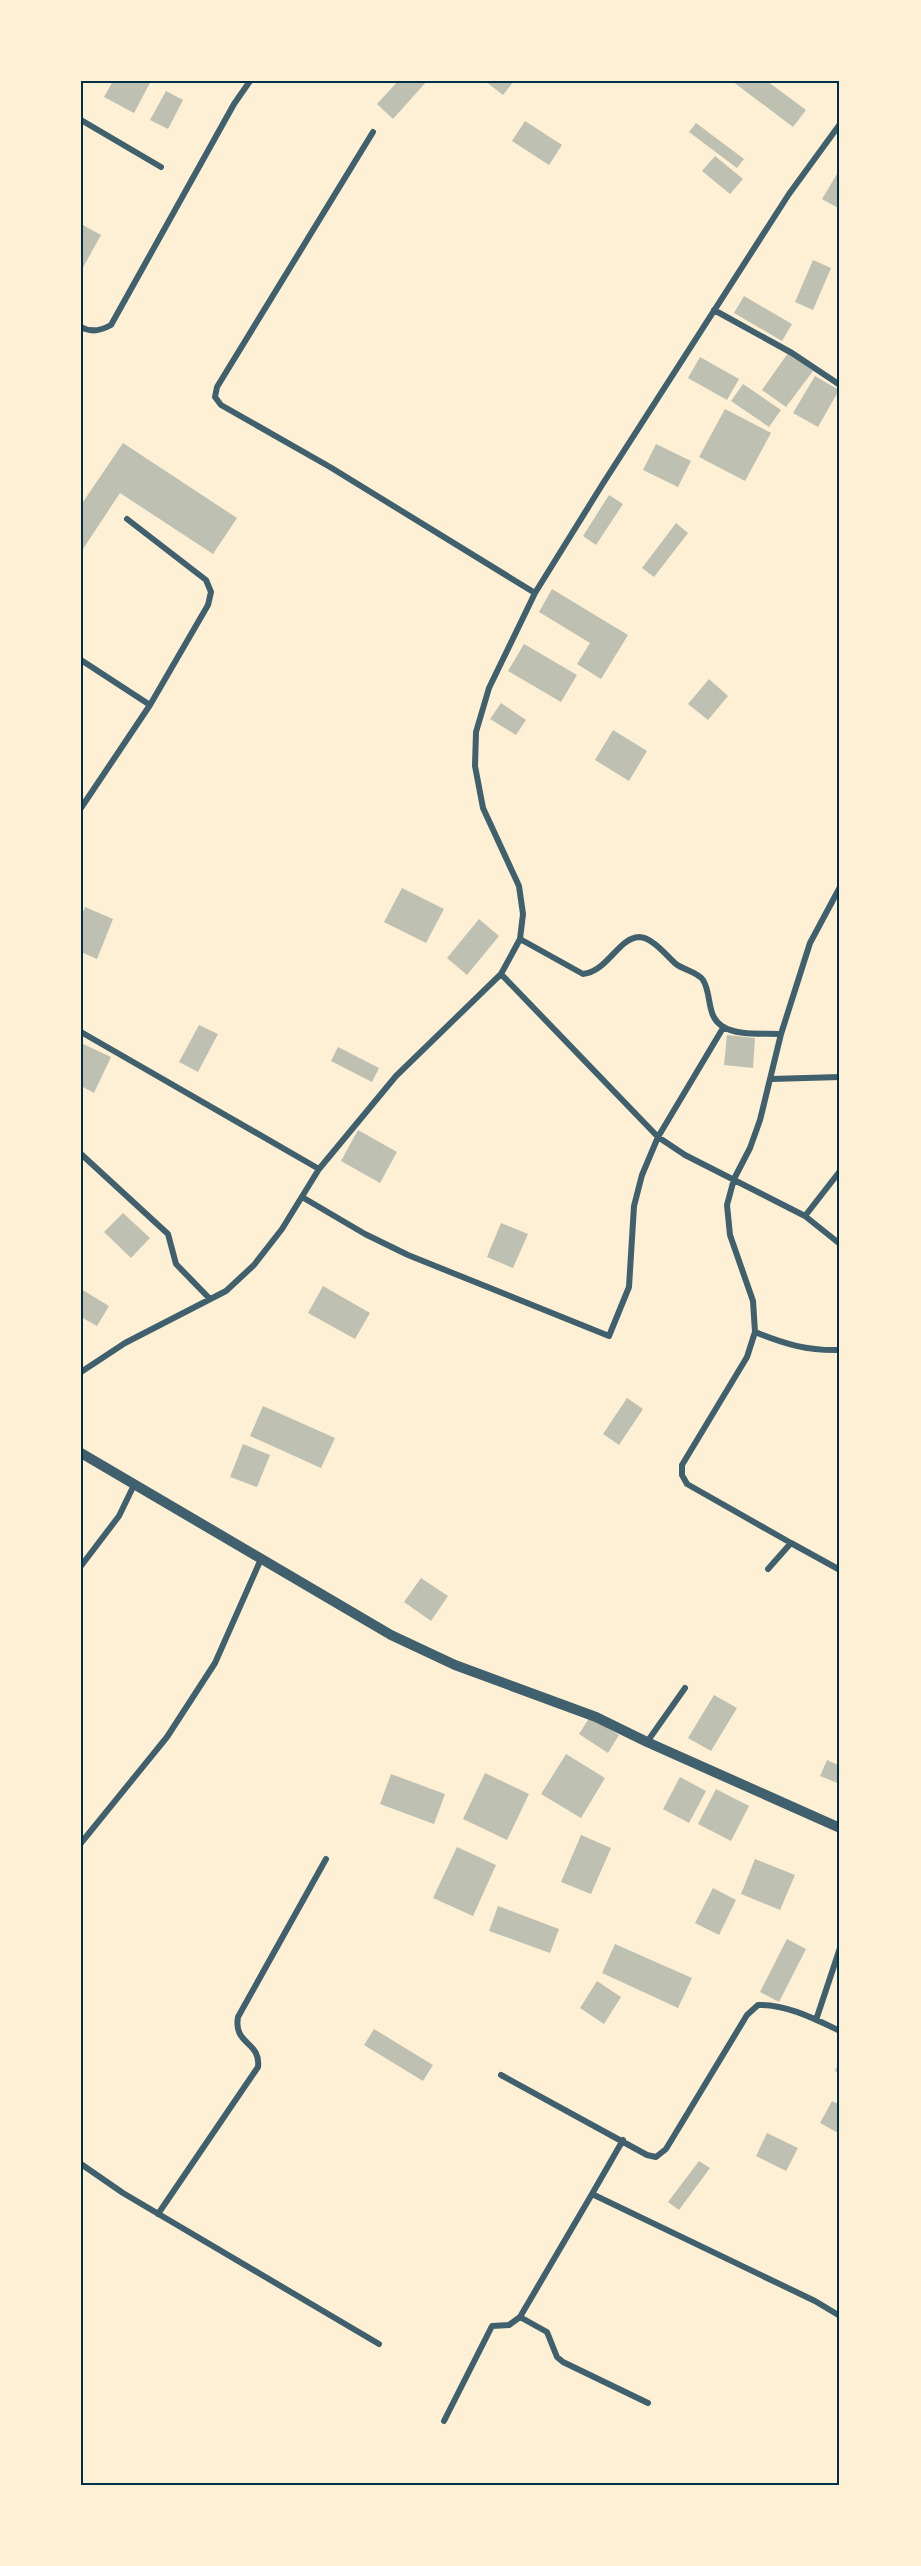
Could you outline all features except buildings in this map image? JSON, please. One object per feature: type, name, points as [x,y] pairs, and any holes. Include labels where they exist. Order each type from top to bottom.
[{"type":"street","points":[[81,327],[85,330],[100,330],[111,325],[229,114],[250,81]]},
{"type":"street","points":[[81,120],[161,167]]},
{"type":"street","points":[[81,1372],[125,1343],[226,1291],[254,1265],[282,1229],[319,1169],[396,1076],[501,974],[520,939],[523,914],[519,886],[483,808],[475,766],[476,732],[489,688],[535,593],[789,194],[840,124]]},
{"type":"street","points":[[374,132],[217,387],[215,397],[220,405],[330,467],[535,593]]},
{"type":"street","points":[[714,310],[792,353],[840,385]]},
{"type":"street","points":[[81,808],[150,705],[208,605],[211,592],[206,580],[127,519]]},
{"type":"street","points":[[81,660],[150,705]]},
{"type":"street","points":[[840,887],[810,943],[781,1034],[771,1079],[750,1148],[734,1179],[727,1205],[730,1235],[753,1301],[755,1332],[747,1357],[682,1466],[682,1476],[687,1484],[840,1570]]},
{"type":"street","points":[[520,939],[583,974],[593,973],[600,969],[633,938],[648,939],[678,966],[699,975],[707,990],[714,1020],[723,1028],[781,1034]]},
{"type":"street","points":[[501,974],[557,1035],[658,1137],[685,1155],[805,1216],[840,1244]]},
{"type":"street","points":[[302,1197],[365,1234],[408,1255],[548,1309],[609,1336],[629,1287],[634,1206],[642,1176],[658,1137],[723,1028]]},
{"type":"street","points":[[81,1032],[319,1169]]},
{"type":"street","points":[[771,1079],[840,1077]]},
{"type":"street","points":[[81,1155],[168,1234],[176,1264],[210,1299]]},
{"type":"street","points":[[805,1216],[840,1171]]},
{"type":"street","points":[[755,1332],[786,1345],[807,1349],[840,1350]]},
{"type":"street","points":[[81,1453],[391,1635],[455,1665],[596,1717],[840,1828]]},
{"type":"street","points":[[81,1566],[119,1516],[134,1485]]},
{"type":"street","points":[[768,1569],[790,1543]]},
{"type":"street","points":[[81,1843],[167,1737],[215,1663],[261,1559]]},
{"type":"street","points":[[647,1742],[685,1688]]},
{"type":"street","points":[[158,2214],[258,2067],[259,2057],[253,2047],[240,2036],[236,2027],[238,2017],[326,1859]]},
{"type":"street","points":[[816,2020],[840,1948]]},
{"type":"street","points":[[501,2075],[623,2140],[648,2156],[656,2157],[662,2154],[747,2015],[758,2005],[772,2005],[840,2031]]},
{"type":"street","points":[[444,2421],[492,2326],[509,2325],[520,2317],[623,2140]]},
{"type":"street","points":[[81,2164],[158,2214],[380,2344]]},
{"type":"street","points":[[592,2194],[815,2301],[840,2316]]},
{"type":"street","points":[[520,2317],[547,2332],[557,2357],[563,2362],[648,2403]]}]
